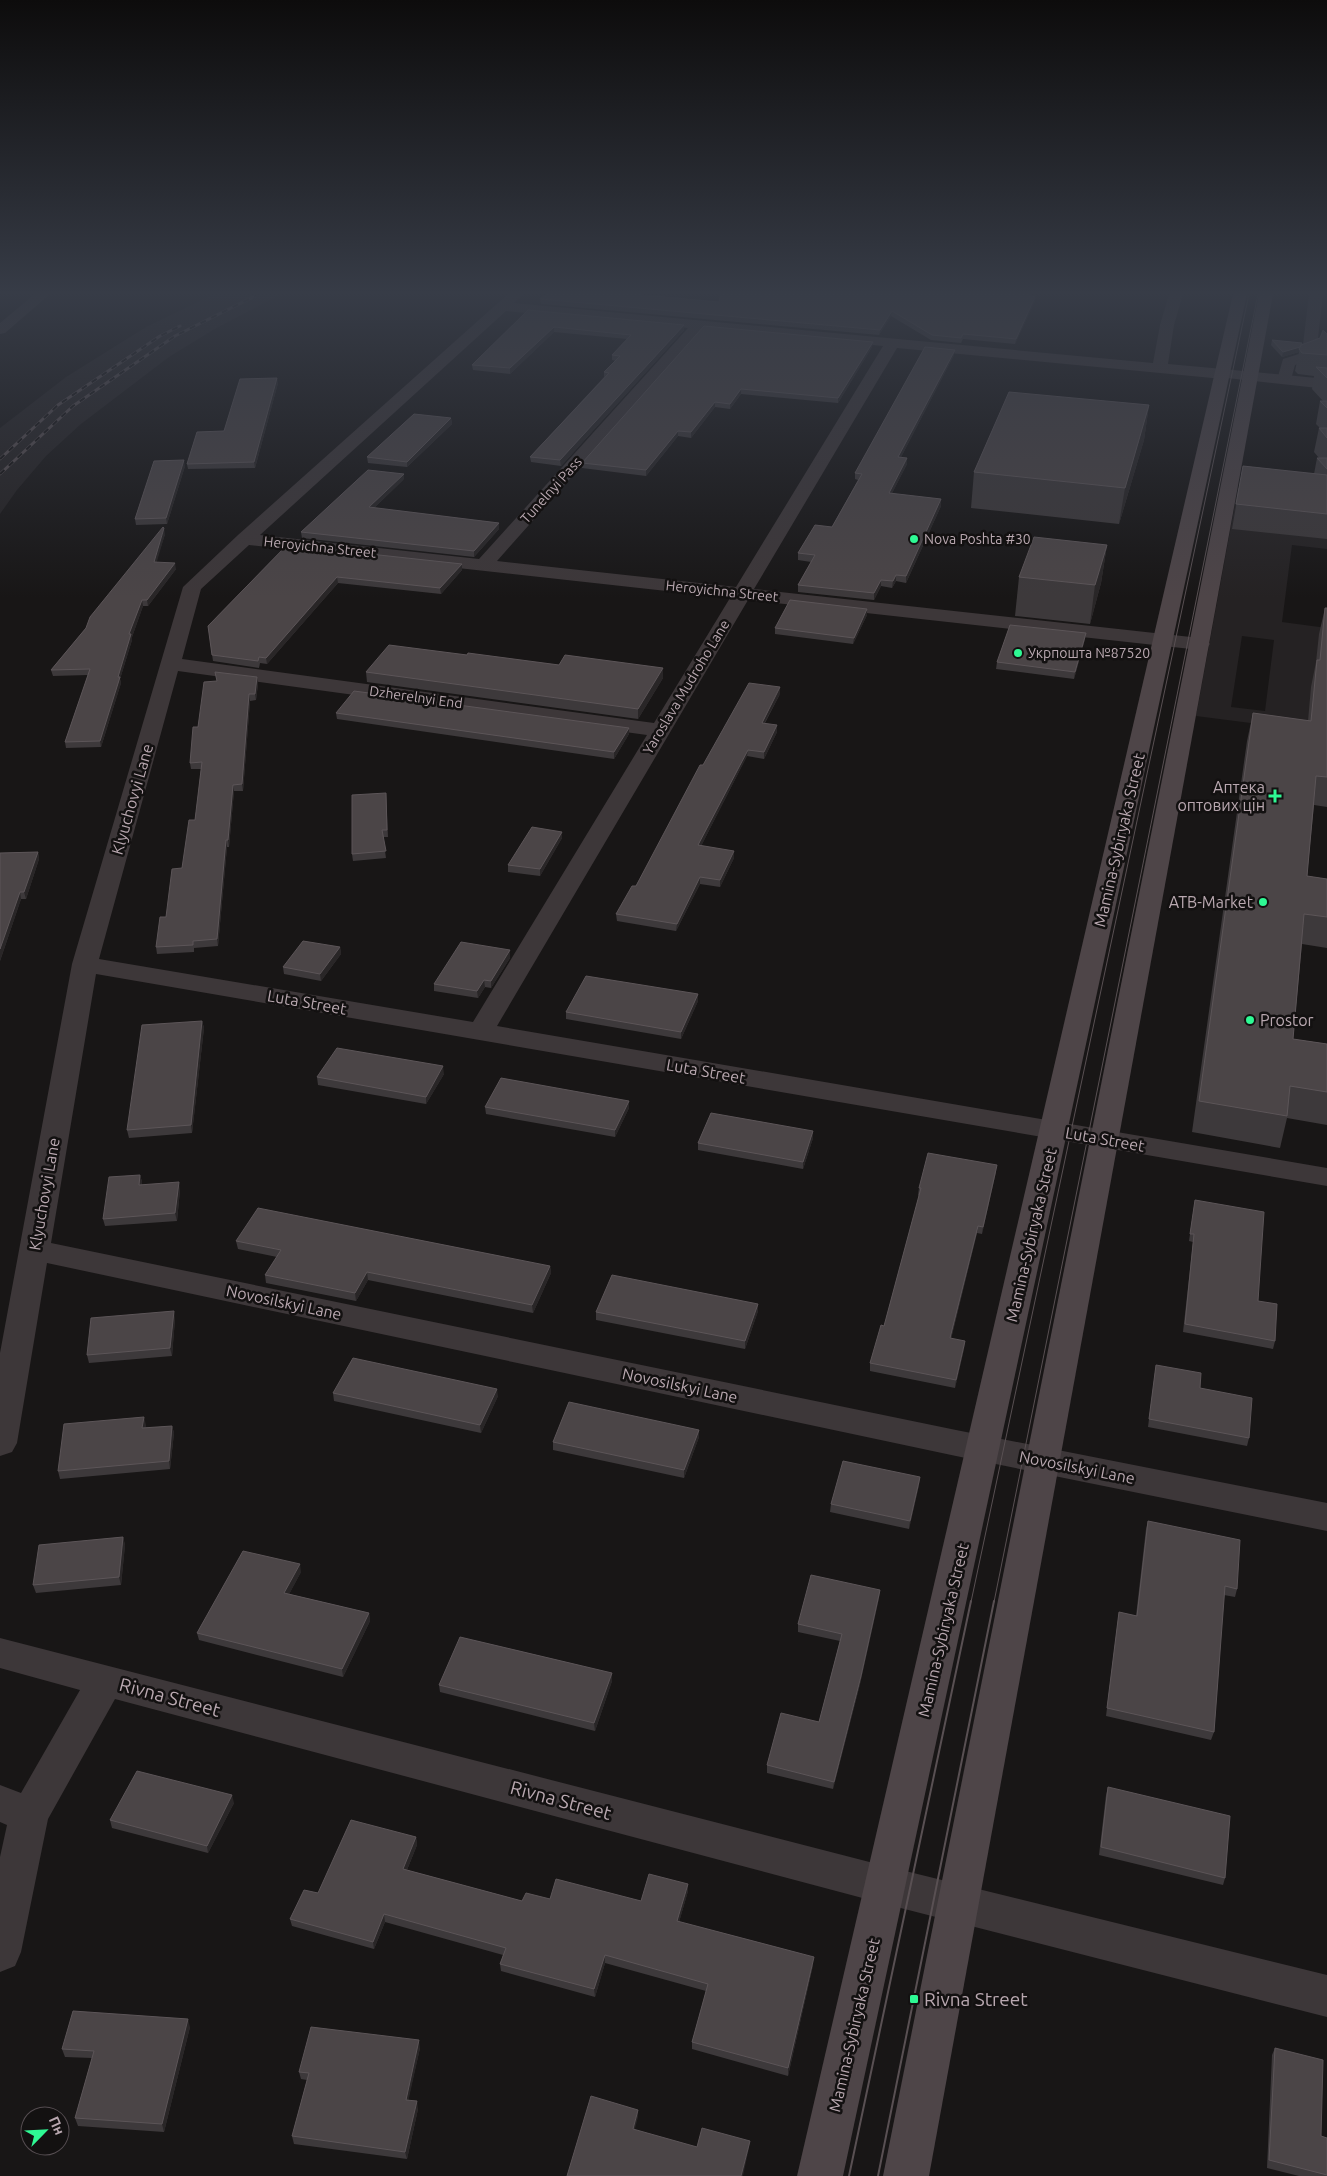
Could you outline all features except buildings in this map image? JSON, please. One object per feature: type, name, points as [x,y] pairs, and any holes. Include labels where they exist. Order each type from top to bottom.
[{"type":"main road","name":"Mamina-Sybiryaka Street","points":[[820,2176],[1218,396]]},
{"type":"main road","points":[[906,2176],[1248,396]]},
{"type":"street","name":"Klyuchovyi Lane","points":[[0,1443],[85,964],[192,587],[403,396]]},
{"type":"street","name":"Tunelnyi Pass","points":[[484,565],[636,396]]},
{"type":"street","name":"Yaroslava Mudroho Lane","points":[[480,1032],[861,396]]},
{"type":"street","name":"Heroyichna Street","points":[[244,539],[1200,644]]},
{"type":"street","name":"Dzherelnyi End","points":[[170,664],[661,730]]},
{"type":"street","name":"Luta Street","points":[[85,964],[1327,1177]]},
{"type":"street","name":"Novosilskyi Lane","points":[[34,1250],[983,1449],[1327,1517]]},
{"type":"street","name":"Rivna Street","points":[[0,1653],[885,1885],[1327,1996]]},
{"type":"street","points":[[0,1952],[14,1809],[105,1680]]},
{"type":"shaded area","points":[[42,396],[118,396],[81,424],[46,456],[17,490],[0,514],[0,428]]},
{"type":"shaded area","points":[[1238,488],[1319,496],[1327,535],[1327,549],[1292,545],[1282,622],[1327,628],[1327,733],[1196,716]],"holes":[[[1242,636],[1274,640],[1265,711],[1231,707]]]},
{"type":"tram line","points":[[971,1602],[1227,396]]},
{"type":"tram line","points":[[994,1602],[1238,396]]},
{"type":"tram line","points":[[849,2176],[971,1601]]},
{"type":"tram line","points":[[878,2176],[994,1601]]},
{"type":"railway","points":[[0,459],[58,405],[72,396]]},
{"type":"railway","points":[[0,474],[73,406],[88,396]]},
{"type":"place","name":"Nova Poshta #30","points":[[914,539]]},
{"type":"place","name":"Укрпошта №87520","points":[[1018,653]]},
{"type":"place","name":"Аптека оптових цін","points":[[1275,796]]},
{"type":"place","name":"ATB-Market","points":[[1263,902]]},
{"type":"place","name":"Prostor","points":[[1250,1020]]},
{"type":"place","name":"Rivna Street","points":[[914,1999]]}]
